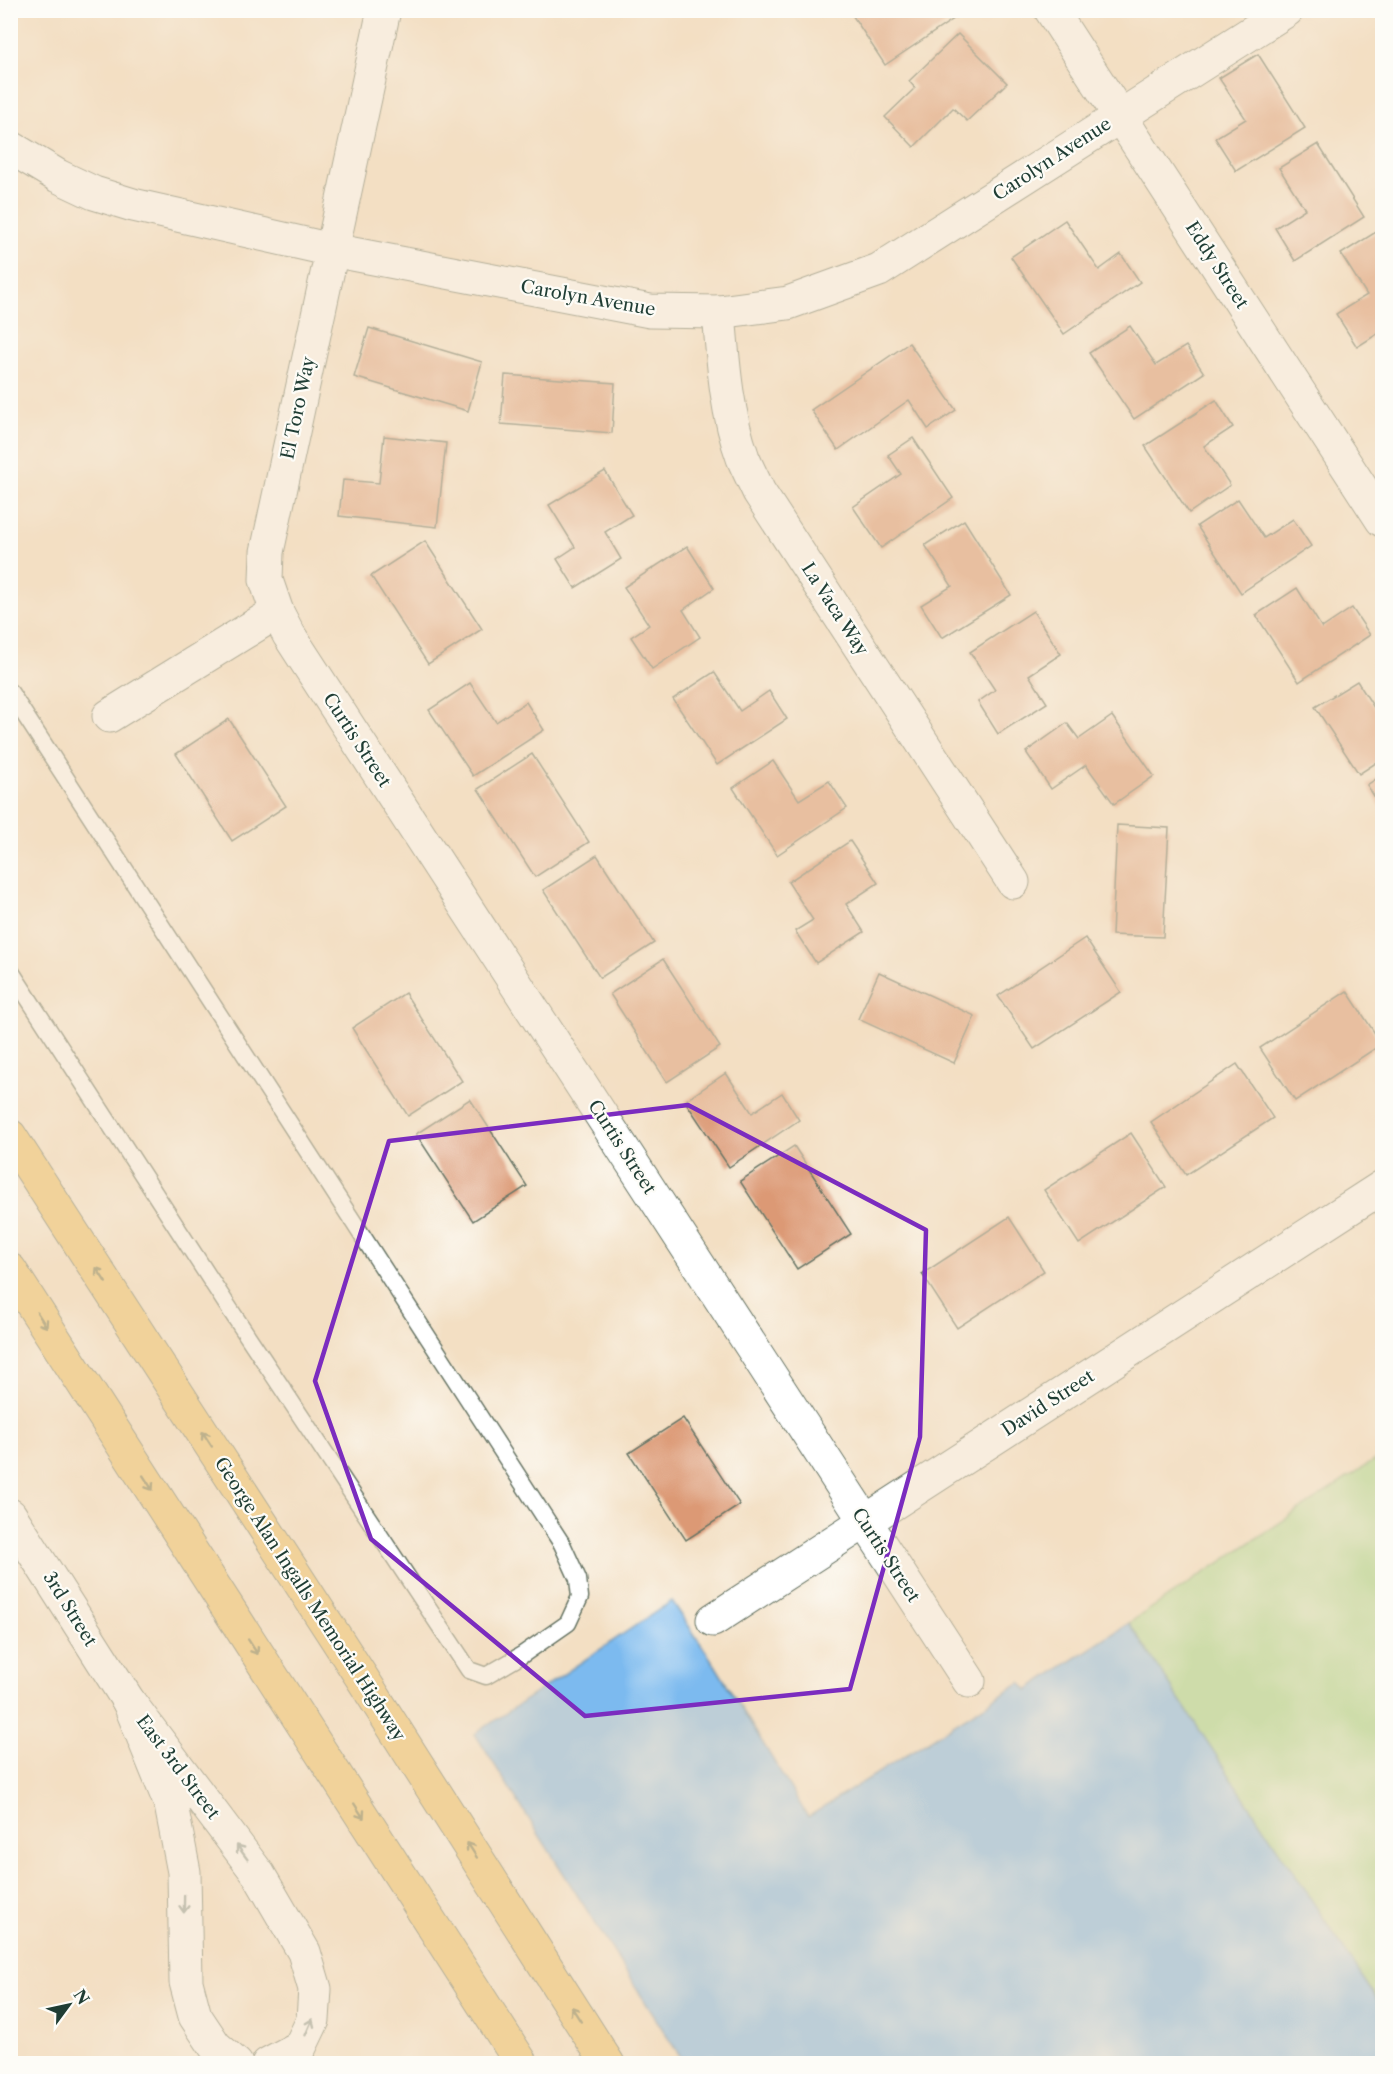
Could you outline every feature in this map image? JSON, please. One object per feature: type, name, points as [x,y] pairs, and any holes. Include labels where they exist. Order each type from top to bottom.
[{"type":"highway","name":"George Alan Ingalls Memorial Highway","points":[[10,1136],[362,1678],[608,2064]]},
{"type":"highway","points":[[10,1270],[522,2064]]},
{"type":"street","name":"El Toro Way","points":[[277,612],[266,580],[267,552],[384,10]]},
{"type":"street","name":"Eddy Street","points":[[1051,10],[1383,520]]},
{"type":"street","name":"Carolyn Avenue","points":[[10,147],[58,176],[94,193],[133,206],[332,250],[650,310],[719,312],[788,303],[879,270],[1287,10]]},
{"type":"street","name":"La Vaca Way","points":[[719,312],[724,366],[733,418],[743,458],[759,492],[1013,882]]},
{"type":"street","points":[[109,717],[277,612]]},
{"type":"street","name":"Curtis Street","points":[[277,612],[289,635],[969,1682]]},
{"type":"street","name":"David Street","points":[[713,1620],[1383,1187]]},
{"type":"street","name":"3rd Street","points":[[10,1515],[129,1702]]},
{"type":"street","name":"East 3rd Street","points":[[129,1702],[171,1805],[184,1872],[186,1982],[195,2016],[215,2046],[236,2064]]},
{"type":"street","name":"East 3rd Street","points":[[129,1702],[259,1875],[304,1952],[315,1989],[313,2020],[300,2047],[268,2064]]},
{"type":"lane","points":[[10,692],[562,1544],[578,1579],[579,1597],[568,1623],[522,1655],[486,1676],[469,1670],[227,1305],[10,970]]},
{"type":"highlighted area","points":[[688,1105],[926,1230],[920,1437],[850,1689],[585,1716],[371,1539],[315,1381],[389,1141]]},
{"type":"green space","points":[[1382,1455],[1382,2007],[1129,1623]]},
{"type":"water","points":[[672,1601],[715,1665],[808,1817],[1021,1682],[1027,1690],[1129,1623],[1382,2007],[1382,2063],[684,2063],[475,1734]]},
{"type":"building","points":[[849,10],[950,10],[955,18],[885,65]]},
{"type":"building","points":[[958,34],[1007,83],[967,121],[953,108],[914,147],[885,117],[915,88],[909,81]]},
{"type":"building","points":[[1258,54],[1305,128],[1236,171],[1215,138],[1246,119],[1219,78]]},
{"type":"building","points":[[1318,144],[1364,217],[1295,261],[1275,228],[1305,209],[1279,168]]},
{"type":"building","points":[[1065,220],[1099,270],[1121,254],[1140,282],[1064,334],[1011,257]]},
{"type":"building","points":[[1379,230],[1382,235],[1382,331],[1357,347],[1336,314],[1367,295],[1341,254]]},
{"type":"building","points":[[1130,326],[1156,365],[1186,346],[1204,373],[1134,419],[1089,353]]},
{"type":"building","points":[[369,328],[482,362],[468,411],[354,377]]},
{"type":"building","points":[[909,343],[956,410],[928,429],[909,400],[838,450],[811,410]]},
{"type":"building","points":[[505,375],[615,383],[612,433],[501,424]]},
{"type":"building","points":[[1216,400],[1233,427],[1204,446],[1230,485],[1189,513],[1145,446]]},
{"type":"building","points":[[384,436],[446,443],[437,527],[339,516],[343,480],[379,483]]},
{"type":"building","points":[[913,438],[953,498],[881,548],[853,507],[901,474],[888,455]]},
{"type":"building","points":[[605,471],[632,515],[605,532],[621,559],[575,588],[557,559],[575,547],[549,505]]},
{"type":"building","points":[[1238,499],[1264,538],[1293,519],[1311,546],[1241,593],[1197,526]]},
{"type":"building","points":[[964,520],[1011,595],[942,638],[921,605],[952,586],[925,545]]},
{"type":"building","points":[[425,541],[482,629],[428,664],[371,576]]},
{"type":"building","points":[[687,546],[714,588],[683,610],[700,637],[652,669],[631,637],[649,625],[624,587]]},
{"type":"building","points":[[1297,588],[1322,628],[1352,608],[1370,635],[1299,682],[1256,615]]},
{"type":"building","points":[[1033,611],[1061,654],[1029,675],[1047,703],[998,734],[978,702],[995,690],[970,652]]},
{"type":"building","points":[[714,672],[740,711],[769,691],[787,719],[717,765],[673,699]]},
{"type":"building","points":[[1357,681],[1382,720],[1382,759],[1359,774],[1315,707]]},
{"type":"building","points":[[470,683],[496,722],[526,702],[544,730],[473,776],[429,710]]},
{"type":"building","points":[[1112,716],[1154,776],[1114,804],[1086,765],[1051,789],[1026,752],[1067,723],[1079,739]]},
{"type":"building","points":[[229,719],[286,806],[232,841],[176,754]]},
{"type":"building","points":[[532,754],[589,842],[535,877],[478,789]]},
{"type":"building","points":[[773,761],[799,800],[829,781],[847,808],[777,855],[733,788]]},
{"type":"building","points":[[1382,775],[1382,809],[1367,785]]},
{"type":"building","points":[[1117,825],[1169,828],[1163,937],[1112,935]]},
{"type":"building","points":[[850,841],[878,883],[846,904],[864,932],[816,963],[795,931],[813,920],[788,882]]},
{"type":"building","points":[[597,855],[654,943],[600,978],[543,890]]},
{"type":"building","points":[[1085,938],[1121,992],[1034,1049],[998,996]]},
{"type":"building","points":[[663,959],[720,1047],[667,1082],[610,994]]},
{"type":"building","points":[[879,972],[975,1016],[954,1063],[858,1019]]},
{"type":"building","points":[[1347,991],[1382,1044],[1295,1101],[1260,1048]]},
{"type":"building","points":[[405,993],[462,1081],[408,1116],[352,1028]]},
{"type":"building","points":[[1237,1064],[1273,1118],[1186,1175],[1151,1122]]},
{"type":"building","points":[[726,1073],[752,1113],[782,1093],[799,1120],[729,1167],[685,1101]]},
{"type":"building","points":[[470,1099],[527,1186],[473,1221],[416,1134]]},
{"type":"building","points":[[1131,1133],[1166,1187],[1079,1244],[1044,1190]]},
{"type":"building","points":[[794,1146],[851,1234],[797,1269],[740,1181]]},
{"type":"building","points":[[1009,1217],[1044,1271],[957,1328],[922,1274]]},
{"type":"building","points":[[683,1418],[740,1505],[686,1540],[629,1453]]}]
